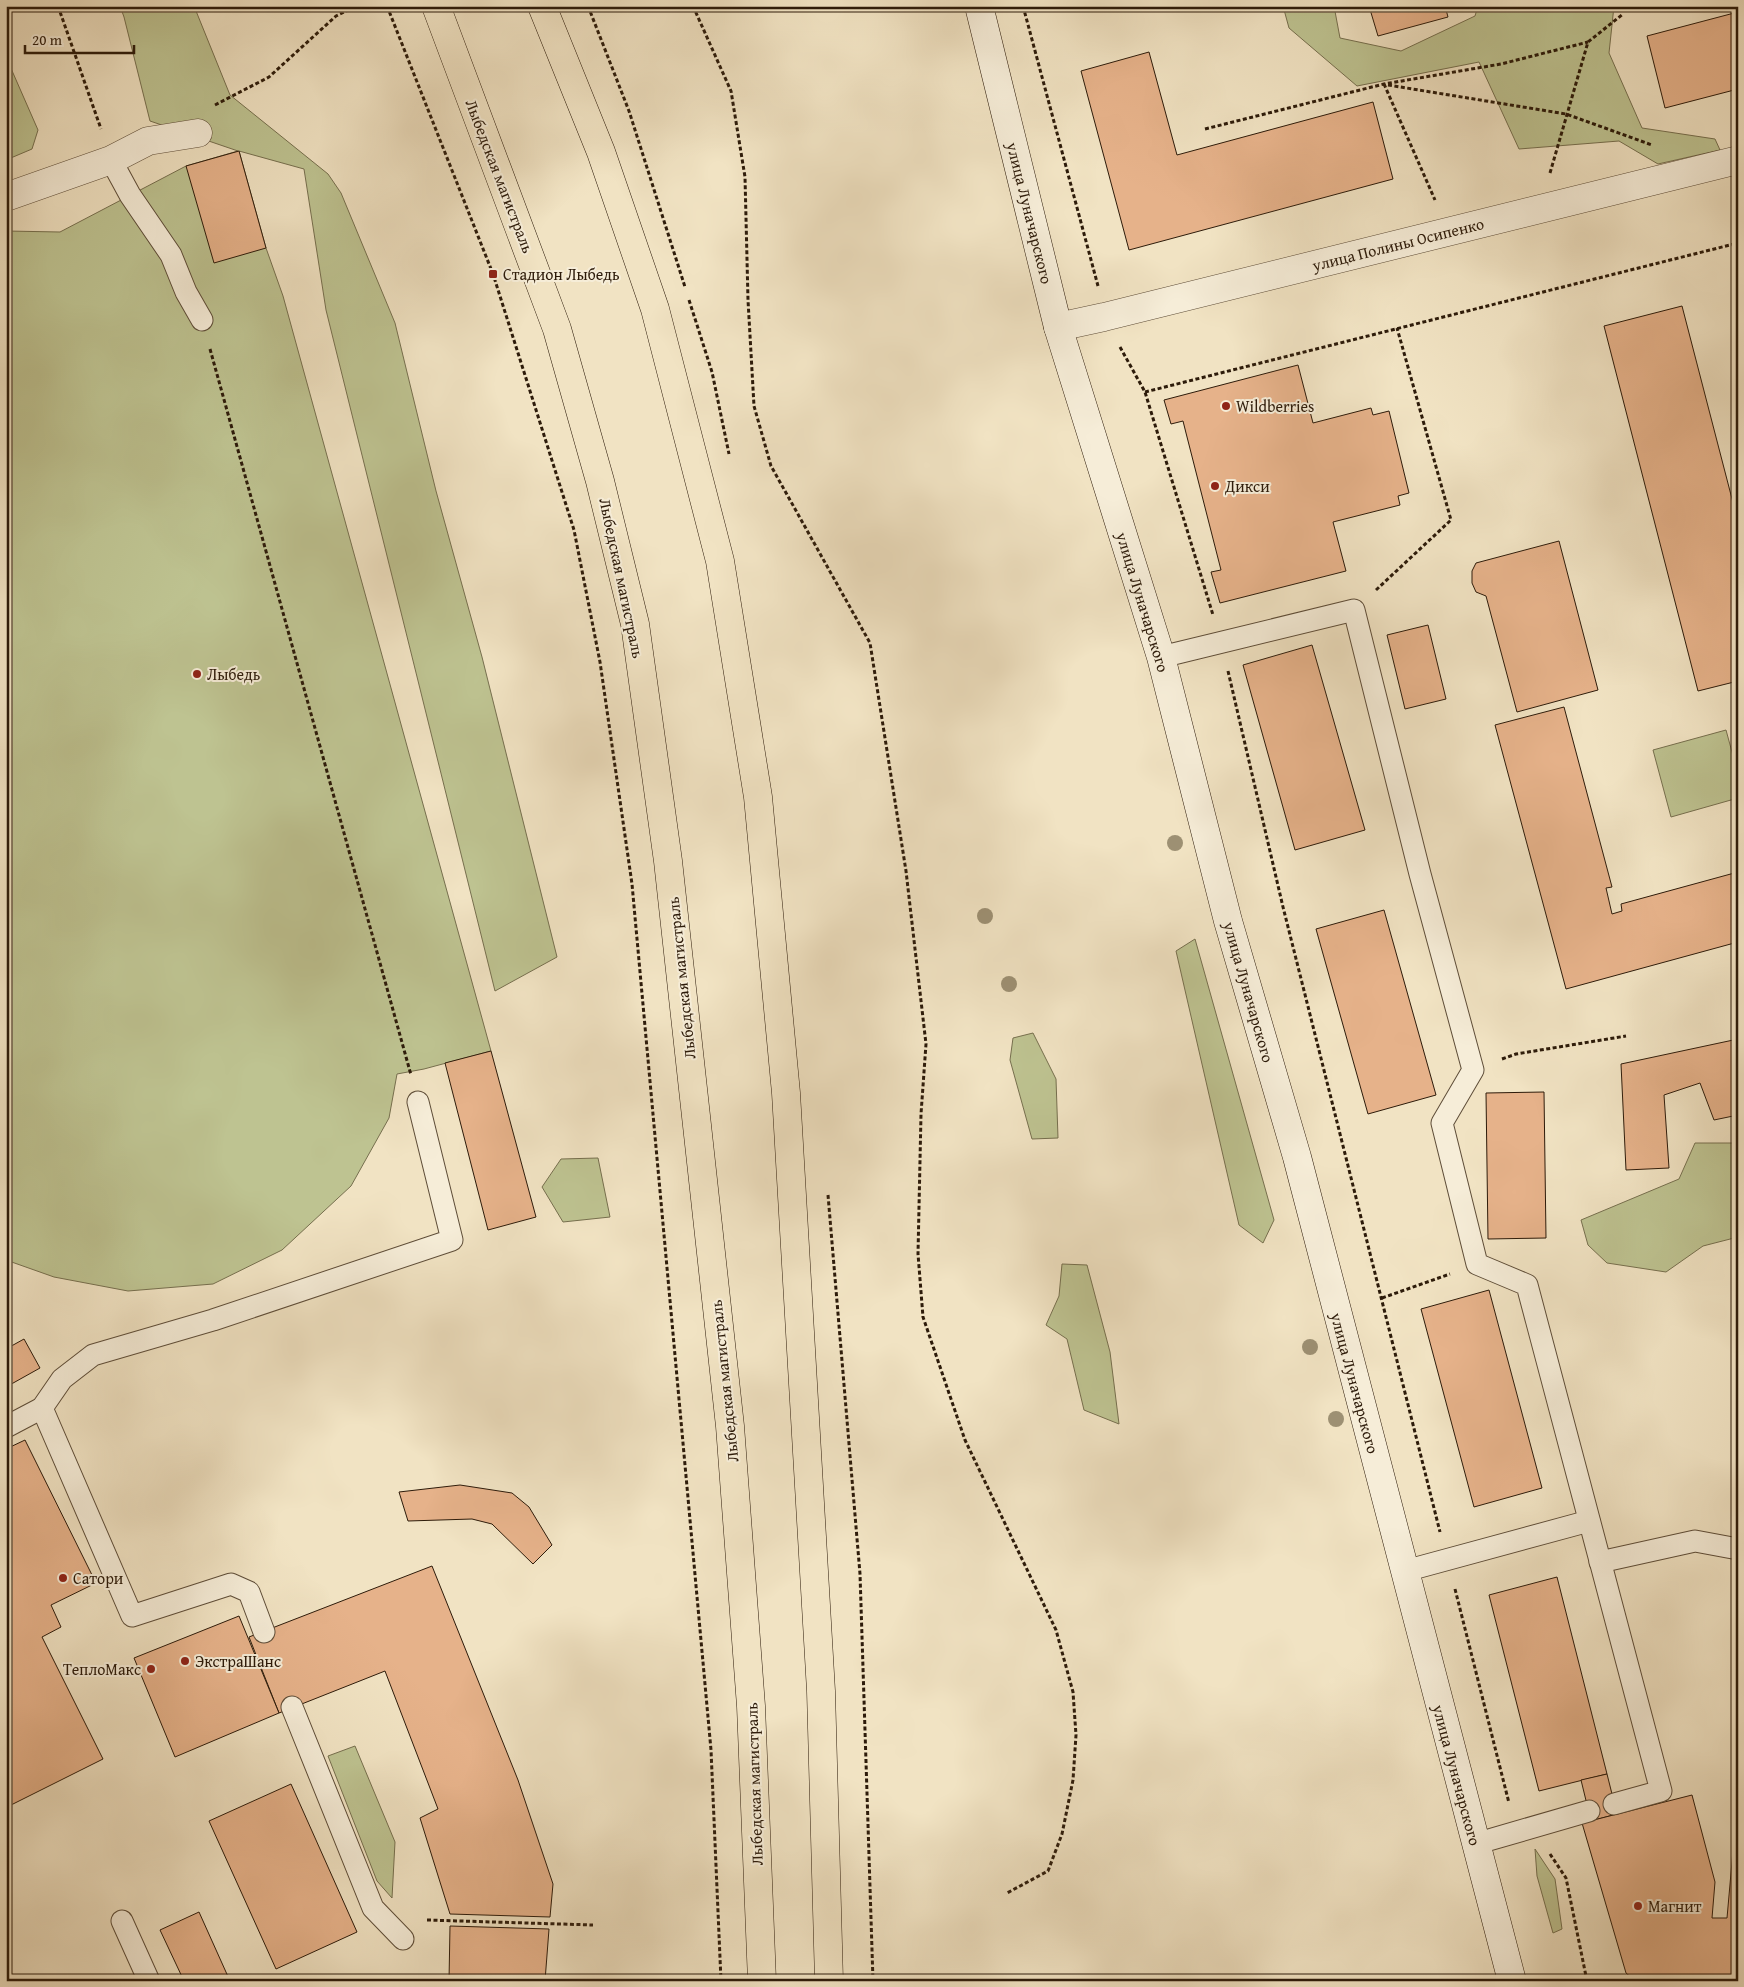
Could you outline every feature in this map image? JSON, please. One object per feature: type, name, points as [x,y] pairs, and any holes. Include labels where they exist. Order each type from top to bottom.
[{"type":"main road","name":"Лыбедская магистраль","points":[[436,6],[557,329],[600,481],[635,624],[668,861],[730,1426],[751,1706],[762,1981]]},
{"type":"main road","points":[[542,6],[601,152],[655,309],[720,561],[758,797],[787,1113],[821,1690],[829,1981]]},
{"type":"main road","name":"улица Луначарского","points":[[980,6],[1058,327],[1161,657],[1228,921],[1296,1157],[1512,1981]]},
{"type":"main road","points":[[6,197],[112,160],[148,141],[198,132]]},
{"type":"main road","name":"улица Полины Осипенко","points":[[1058,327],[1738,160]]},
{"type":"lane","points":[[112,160],[130,195],[171,255],[186,292],[202,320]]},
{"type":"lane","points":[[1161,657],[1354,610],[1420,874],[1473,1070],[1442,1123],[1477,1264],[1527,1285],[1661,1791],[1614,1804]]},
{"type":"lane","points":[[6,1427],[42,1408],[62,1379],[93,1355],[214,1320],[452,1240],[418,1102]]},
{"type":"lane","points":[[42,1408],[132,1616],[231,1584],[248,1592],[264,1632]]},
{"type":"lane","points":[[1405,1571],[1589,1521]]},
{"type":"lane","points":[[1600,1562],[1694,1541],[1738,1549]]},
{"type":"lane","points":[[292,1707],[373,1908],[404,1939]]},
{"type":"lane","points":[[1475,1844],[1589,1811]]},
{"type":"lane","points":[[122,1921],[150,1981]]},
{"type":"path","points":[[58,6],[102,130]]},
{"type":"path","points":[[212,107],[269,77],[336,16],[356,6]]},
{"type":"path","points":[[387,6],[492,274],[574,530],[600,662],[632,884],[659,1198],[710,1740],[721,1981]]},
{"type":"path","points":[[693,6],[731,91],[745,177],[748,300],[754,406],[771,466],[870,642],[906,871],[926,1044],[921,1114],[918,1254],[923,1317],[965,1440],[1056,1630],[1073,1692],[1076,1735],[1073,1780],[1062,1834],[1048,1871],[1007,1893]]},
{"type":"path","points":[[1023,6],[1098,286],[1104,317],[1145,392],[1221,642],[1283,907],[1516,1832],[1544,1846],[1566,1878],[1587,1981]]},
{"type":"path","points":[[1205,130],[1384,84],[1501,64],[1588,42],[1623,14]]},
{"type":"path","points":[[1553,206],[1550,171],[1588,42]]},
{"type":"path","points":[[1384,84],[1566,114],[1652,146]]},
{"type":"path","points":[[1384,84],[1434,200],[1466,227]]},
{"type":"path","points":[[1145,392],[1738,243]]},
{"type":"path","points":[[202,320],[418,1102]]},
{"type":"path","points":[[1354,610],[1451,520],[1397,328]]},
{"type":"path","points":[[1473,1070],[1516,1054],[1626,1036]]},
{"type":"path","points":[[1382,1298],[1477,1264]]},
{"type":"path","points":[[444,1920],[592,1925]]},
{"type":"green space","name":"Лыбедь","points":[[120,6],[194,6],[230,95],[328,174],[341,193],[395,323],[436,491],[482,657],[557,957],[495,991],[326,310],[304,169],[239,151],[266,248],[283,296],[491,1051],[424,1069],[397,1074],[389,1118],[351,1186],[282,1250],[213,1284],[128,1291],[54,1277],[6,1260],[6,231],[60,232],[186,166],[238,151],[150,121]]},
{"type":"green space","points":[[1283,6],[1334,6],[1340,38],[1401,51],[1475,16],[1478,6],[1614,6],[1609,53],[1642,128],[1715,139],[1720,150],[1658,164],[1619,141],[1519,149],[1479,62],[1357,86],[1289,28]]},
{"type":"green space","points":[[6,57],[38,130],[32,149],[6,160]]},
{"type":"green space","points":[[1726,730],[1738,774],[1738,798],[1671,817],[1653,750]]},
{"type":"green space","points":[[1195,939],[1274,1220],[1263,1243],[1239,1225],[1176,951]]},
{"type":"green space","points":[[1033,1033],[1056,1079],[1058,1138],[1032,1139],[1010,1060],[1013,1038]]},
{"type":"green space","points":[[1695,1143],[1738,1143],[1738,1237],[1703,1246],[1666,1272],[1607,1263],[1588,1245],[1581,1220],[1679,1179]]},
{"type":"green space","points":[[598,1158],[610,1217],[563,1222],[542,1187],[561,1159]]},
{"type":"green space","points":[[1062,1264],[1087,1265],[1110,1352],[1119,1424],[1084,1410],[1067,1339],[1046,1325],[1059,1296]]},
{"type":"green space","points":[[355,1746],[395,1842],[392,1898],[377,1881],[328,1756]]},
{"type":"green space","points":[[1535,1849],[1555,1879],[1562,1929],[1553,1933],[1537,1876]]},
{"type":"building","points":[[1369,6],[1445,6],[1448,17],[1378,36]]},
{"type":"building","points":[[1738,12],[1738,89],[1665,108],[1647,36]]},
{"type":"building","points":[[1149,52],[1177,155],[1373,102],[1393,179],[1129,250],[1081,71]]},
{"type":"building","points":[[239,151],[266,248],[214,263],[186,166]]},
{"type":"building","points":[[1682,306],[1738,522],[1738,681],[1698,691],[1604,326]]},
{"type":"building","points":[[1298,365],[1313,423],[1371,408],[1373,415],[1389,411],[1409,493],[1398,496],[1400,505],[1333,522],[1346,571],[1220,603],[1211,572],[1221,570],[1183,421],[1171,424],[1164,400]]},
{"type":"building","points":[[1559,541],[1598,690],[1517,712],[1486,596],[1476,592],[1472,583],[1472,571],[1476,563]]},
{"type":"building","points":[[1428,625],[1446,699],[1405,709],[1387,635]]},
{"type":"building","points":[[1312,645],[1365,830],[1295,850],[1243,665]]},
{"type":"building","points":[[1564,707],[1612,887],[1606,888],[1612,914],[1622,911],[1621,904],[1738,872],[1738,942],[1566,989],[1495,725]]},
{"type":"building","points":[[1384,910],[1436,1095],[1368,1114],[1316,929]]},
{"type":"building","points":[[1738,1039],[1738,1115],[1714,1120],[1700,1083],[1664,1095],[1669,1168],[1626,1170],[1621,1064]]},
{"type":"building","points":[[491,1051],[536,1217],[488,1230],[445,1063]]},
{"type":"building","points":[[1544,1092],[1546,1238],[1488,1239],[1486,1093]]},
{"type":"building","points":[[1489,1290],[1542,1488],[1474,1507],[1421,1309]]},
{"type":"building","points":[[24,1339],[40,1368],[6,1387],[6,1349]]},
{"type":"building","points":[[25,1440],[96,1583],[51,1605],[61,1627],[42,1637],[103,1759],[9,1806],[6,1800],[6,1449]]},
{"type":"building","points":[[460,1485],[512,1493],[529,1507],[552,1545],[533,1564],[492,1524],[472,1519],[408,1521],[399,1492]]},
{"type":"building","points":[[432,1566],[518,1780],[553,1884],[550,1917],[450,1914],[420,1818],[438,1809],[385,1671],[279,1713],[249,1637]]},
{"type":"building","points":[[1557,1577],[1607,1774],[1539,1791],[1489,1595]]},
{"type":"building","points":[[239,1616],[279,1713],[175,1757],[134,1658]]},
{"type":"building","points":[[1607,1774],[1617,1814],[1591,1821],[1581,1780]]},
{"type":"building","points":[[291,1784],[357,1932],[276,1969],[209,1821]]},
{"type":"building","points":[[1692,1795],[1715,1882],[1712,1918],[1727,1918],[1734,1839],[1738,1839],[1738,1981],[1635,1981],[1626,1973],[1582,1823]]},
{"type":"building","points":[[199,1912],[230,1981],[184,1981],[160,1930]]},
{"type":"building","points":[[450,1926],[549,1929],[545,1981],[449,1981]]},
{"type":"place","name":"Стадион Лыбедь","points":[[493,274]]},
{"type":"place","name":"Wildberries","points":[[1226,406]]},
{"type":"place","name":"Дикси","points":[[1215,486]]},
{"type":"place","name":"Лыбедь","points":[[197,674]]},
{"type":"place","name":"Сатори","points":[[63,1578]]},
{"type":"place","name":"ЭкстраШанс","points":[[185,1661]]},
{"type":"place","name":"ТеплоМакс","points":[[151,1669]]},
{"type":"place","name":"Магнит","points":[[1638,1906]]}]
